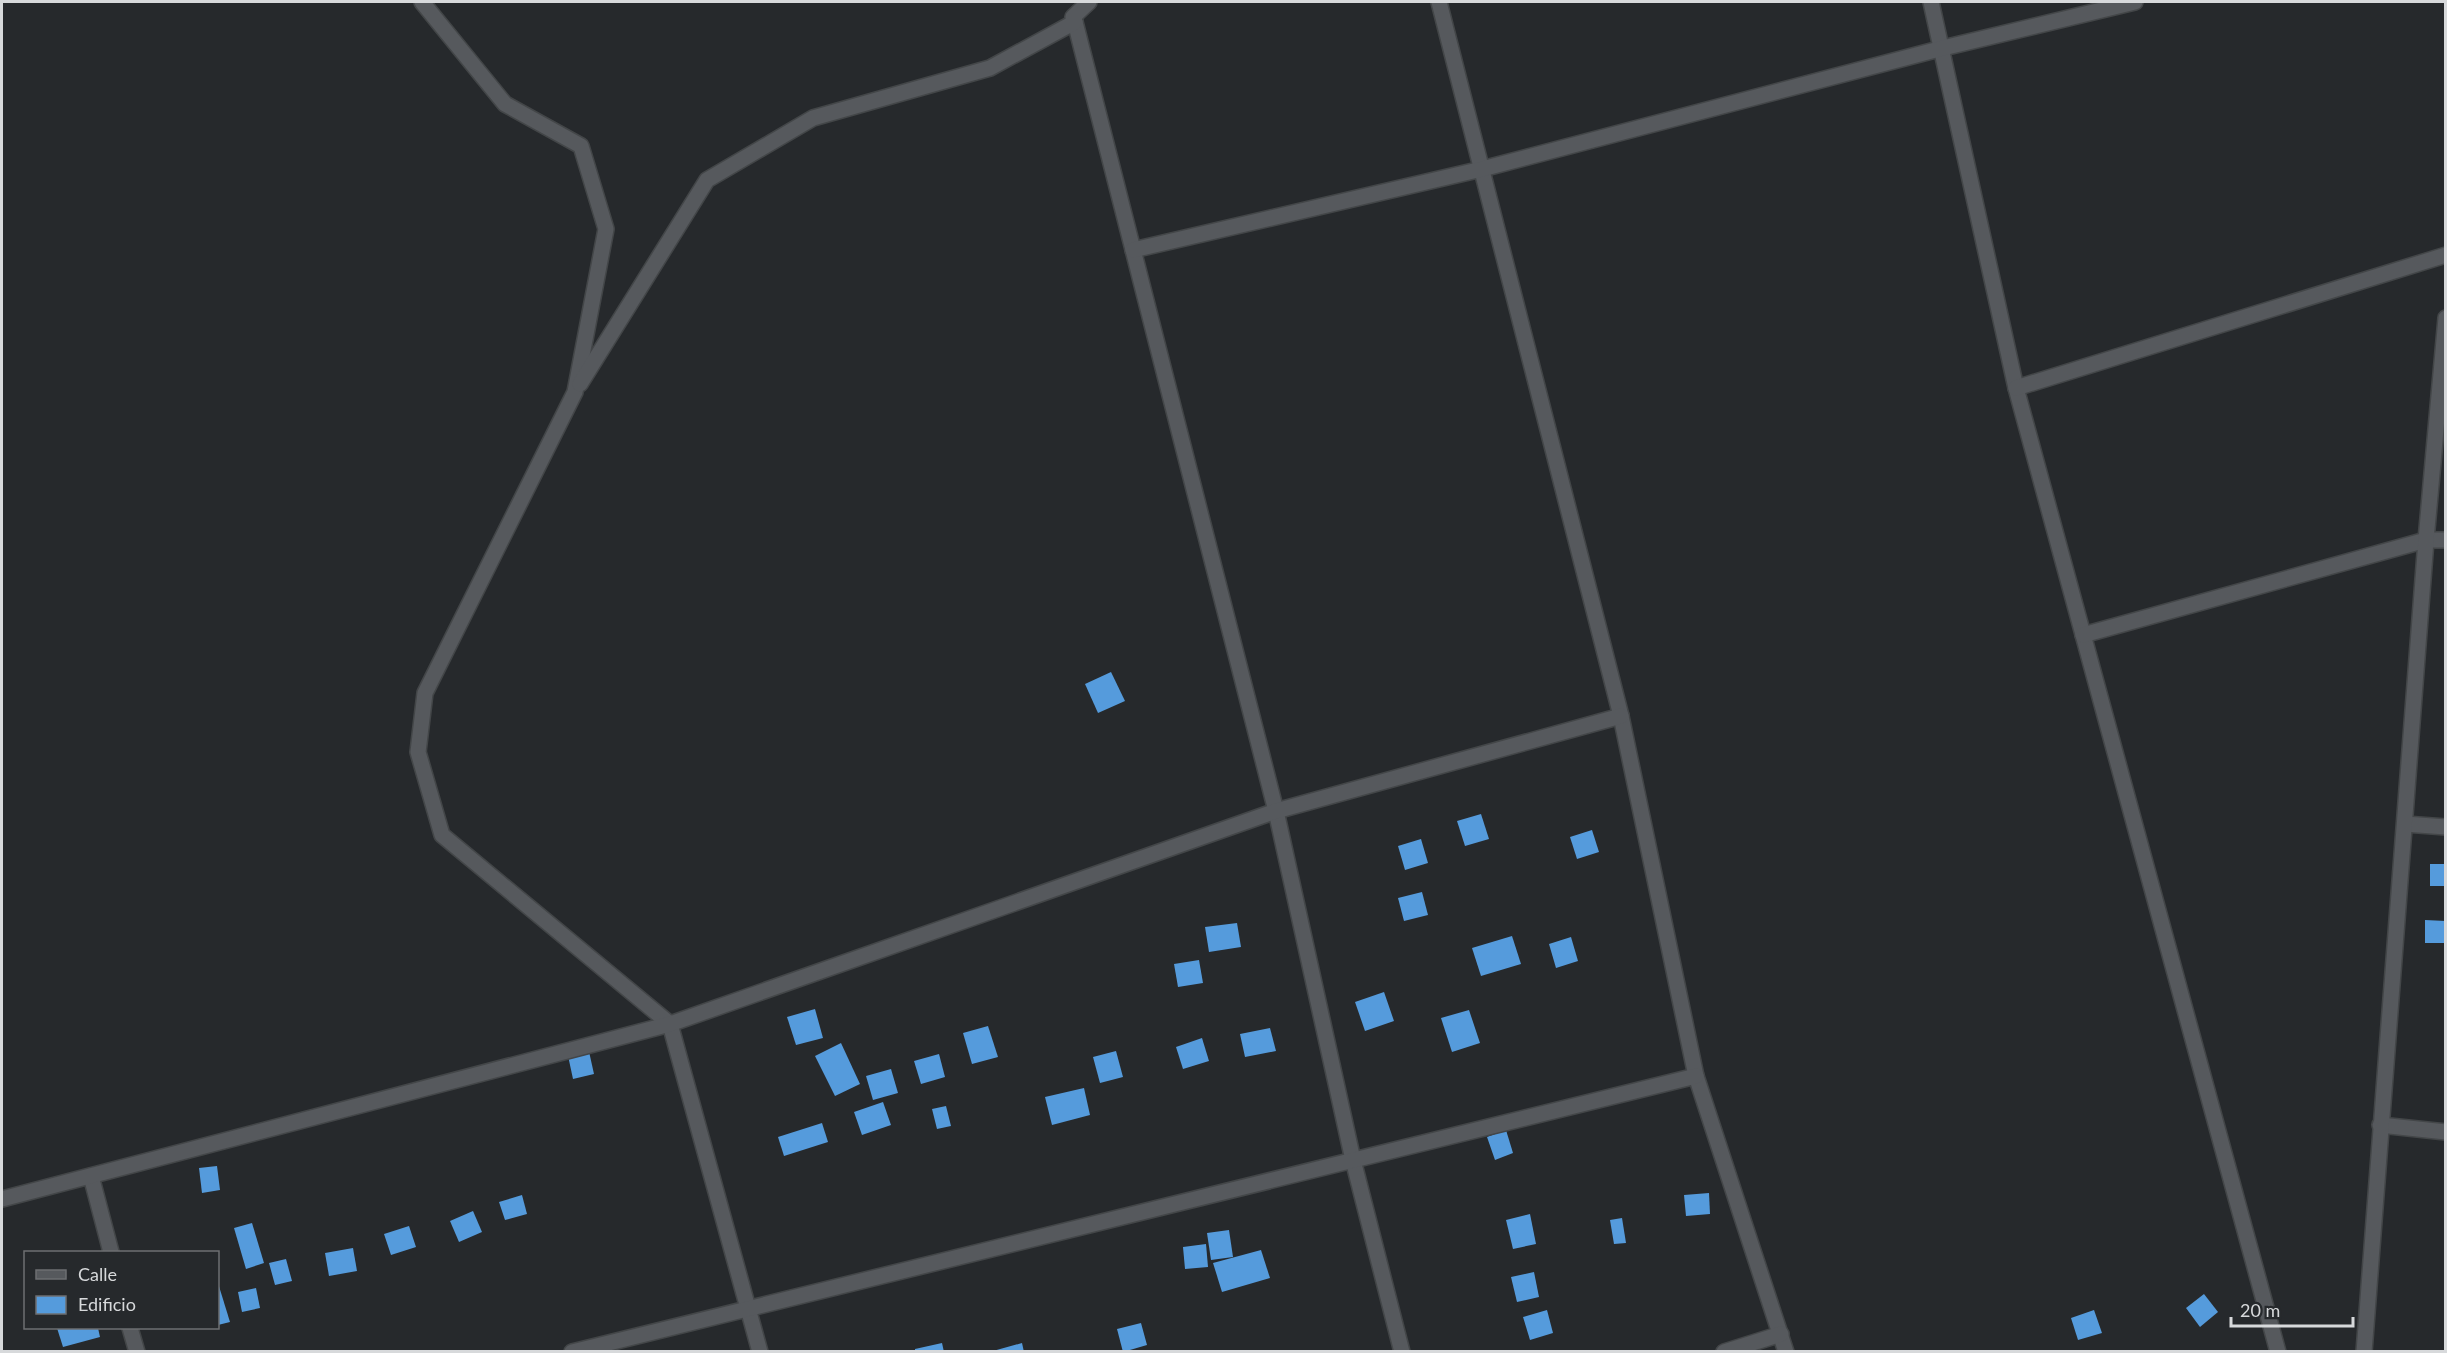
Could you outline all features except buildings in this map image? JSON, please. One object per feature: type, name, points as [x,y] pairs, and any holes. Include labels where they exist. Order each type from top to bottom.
[{"type":"street","points":[[422,2],[505,104],[581,146],[606,229],[575,392]]},
{"type":"street","points":[[1080,2],[1074,20],[1275,811],[1353,1160],[1402,1352]]},
{"type":"street","points":[[760,1352],[670,1024],[442,835],[418,752],[425,693],[575,392],[707,180],[813,118],[990,68],[1074,20],[1089,2]]},
{"type":"street","points":[[1439,2],[1621,716],[1696,1076],[1786,1352]]},
{"type":"street","points":[[1931,2],[1943,48],[2016,388],[2278,1352]]},
{"type":"street","points":[[1132,250],[1482,169],[1943,48],[2135,2]]},
{"type":"street","points":[[2016,388],[2445,255]]},
{"type":"street","points":[[2364,1352],[2445,318]]},
{"type":"street","points":[[2083,635],[2426,540],[2445,540]]},
{"type":"street","points":[[2,1199],[670,1024],[1275,811],[1621,716]]},
{"type":"street","points":[[2405,824],[2445,827]]},
{"type":"street","points":[[572,1352],[1696,1076]]},
{"type":"street","points":[[2380,1125],[2445,1132]]},
{"type":"street","points":[[91,1176],[111,1251]]},
{"type":"street","points":[[130,1329],[136,1352]]},
{"type":"street","points":[[1724,1352],[1781,1334]]}]
